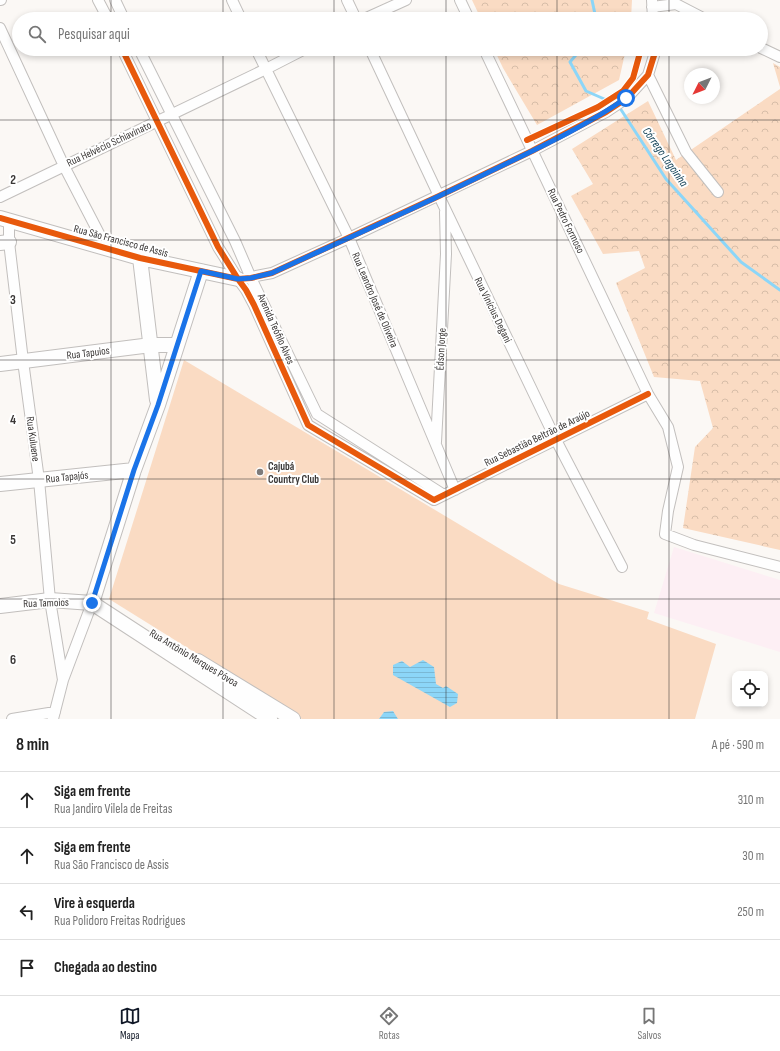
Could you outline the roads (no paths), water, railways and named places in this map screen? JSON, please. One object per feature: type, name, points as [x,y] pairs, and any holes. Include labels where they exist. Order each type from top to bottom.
[{"type":"street","points":[[98,0],[104,12]]},
{"type":"street","points":[[115,0],[121,12]]},
{"type":"street","points":[[232,0],[238,12]]},
{"type":"street","points":[[347,0],[353,12]]},
{"type":"street","points":[[379,12],[406,0]]},
{"type":"street","points":[[460,0],[466,12]]},
{"type":"street","points":[[652,4],[676,4],[691,12]]},
{"type":"street","points":[[0,28],[12,54]]},
{"type":"street","points":[[768,51],[780,57]]},
{"type":"street","points":[[13,56],[64,166],[106,248]]},
{"type":"street","name":"Avenida Teófilo Alves","points":[[125,56],[218,247],[245,278],[318,414],[444,495]]},
{"type":"street","name":"Avenida Teófilo Alves","points":[[142,56],[235,241],[245,278],[246,290],[308,424]]},
{"type":"street","name":"Rua Leandro José de Oliveira","points":[[260,56],[349,238],[455,490]]},
{"type":"street","name":"Rua Helvécio Schiavinato","points":[[0,197],[291,56]]},
{"type":"street","name":"Rua Vinícius Degani","points":[[373,56],[556,440],[622,567]]},
{"type":"street","name":"Rua Pedro Formoso","points":[[487,56],[648,394],[668,427],[678,467],[668,511],[665,534],[694,545],[780,567]]},
{"type":"street","points":[[245,278],[272,273],[349,238],[532,151],[606,112],[626,98],[648,76],[654,56]]},
{"type":"street","points":[[648,76],[686,152],[718,192]]},
{"type":"street","name":"Édson Jorge","points":[[436,444],[446,254],[445,208]]},
{"type":"street","name":"Rua São Francisco de Assis","points":[[5,220],[140,258],[201,271],[245,278]]},
{"type":"street","name":"Rua Kuluene","points":[[5,220],[4,242],[23,361],[39,480],[50,600],[63,680]]},
{"type":"street","points":[[218,247],[235,241]]},
{"type":"street","points":[[140,258],[152,345],[158,405]]},
{"type":"street","points":[[12,719],[54,716],[63,680],[93,600],[134,470],[158,405],[201,271]]},
{"type":"street","name":"Rua Tapuios","points":[[0,364],[152,345],[177,345]]},
{"type":"street","points":[[294,393],[305,389]]},
{"type":"street","name":"Rua Sebastião Beltrão de Araújo","points":[[308,424],[434,500],[648,394]]},
{"type":"street","points":[[308,424],[318,414]]},
{"type":"street","name":"Rua Tapajós","points":[[0,484],[134,470]]},
{"type":"street","name":"Rua Tamoios","points":[[0,606],[50,600],[93,600]]},
{"type":"street","name":"Rua Antônio Marques Póvoa","points":[[93,600],[288,718]]},
{"type":"street","name":"Rua Antônio Marques Póvoa","points":[[93,600],[270,719]]},
{"type":"water","points":[[423,660],[434,667],[436,684],[443,688],[446,686],[458,694],[457,703],[450,707],[393,675],[393,665],[402,661],[410,667]]},
{"type":"water","points":[[393,711],[398,719],[379,719],[384,712]]},
{"type":"waterway","name":"Córrego Lagoinha","points":[[592,0],[595,12]]},
{"type":"waterway","name":"Córrego Lagoinha","points":[[575,56],[570,62],[586,91],[618,105],[666,179],[741,262],[780,290]]},
{"type":"place","name":"Cajubá Country Club","points":[[260,472]]}]
